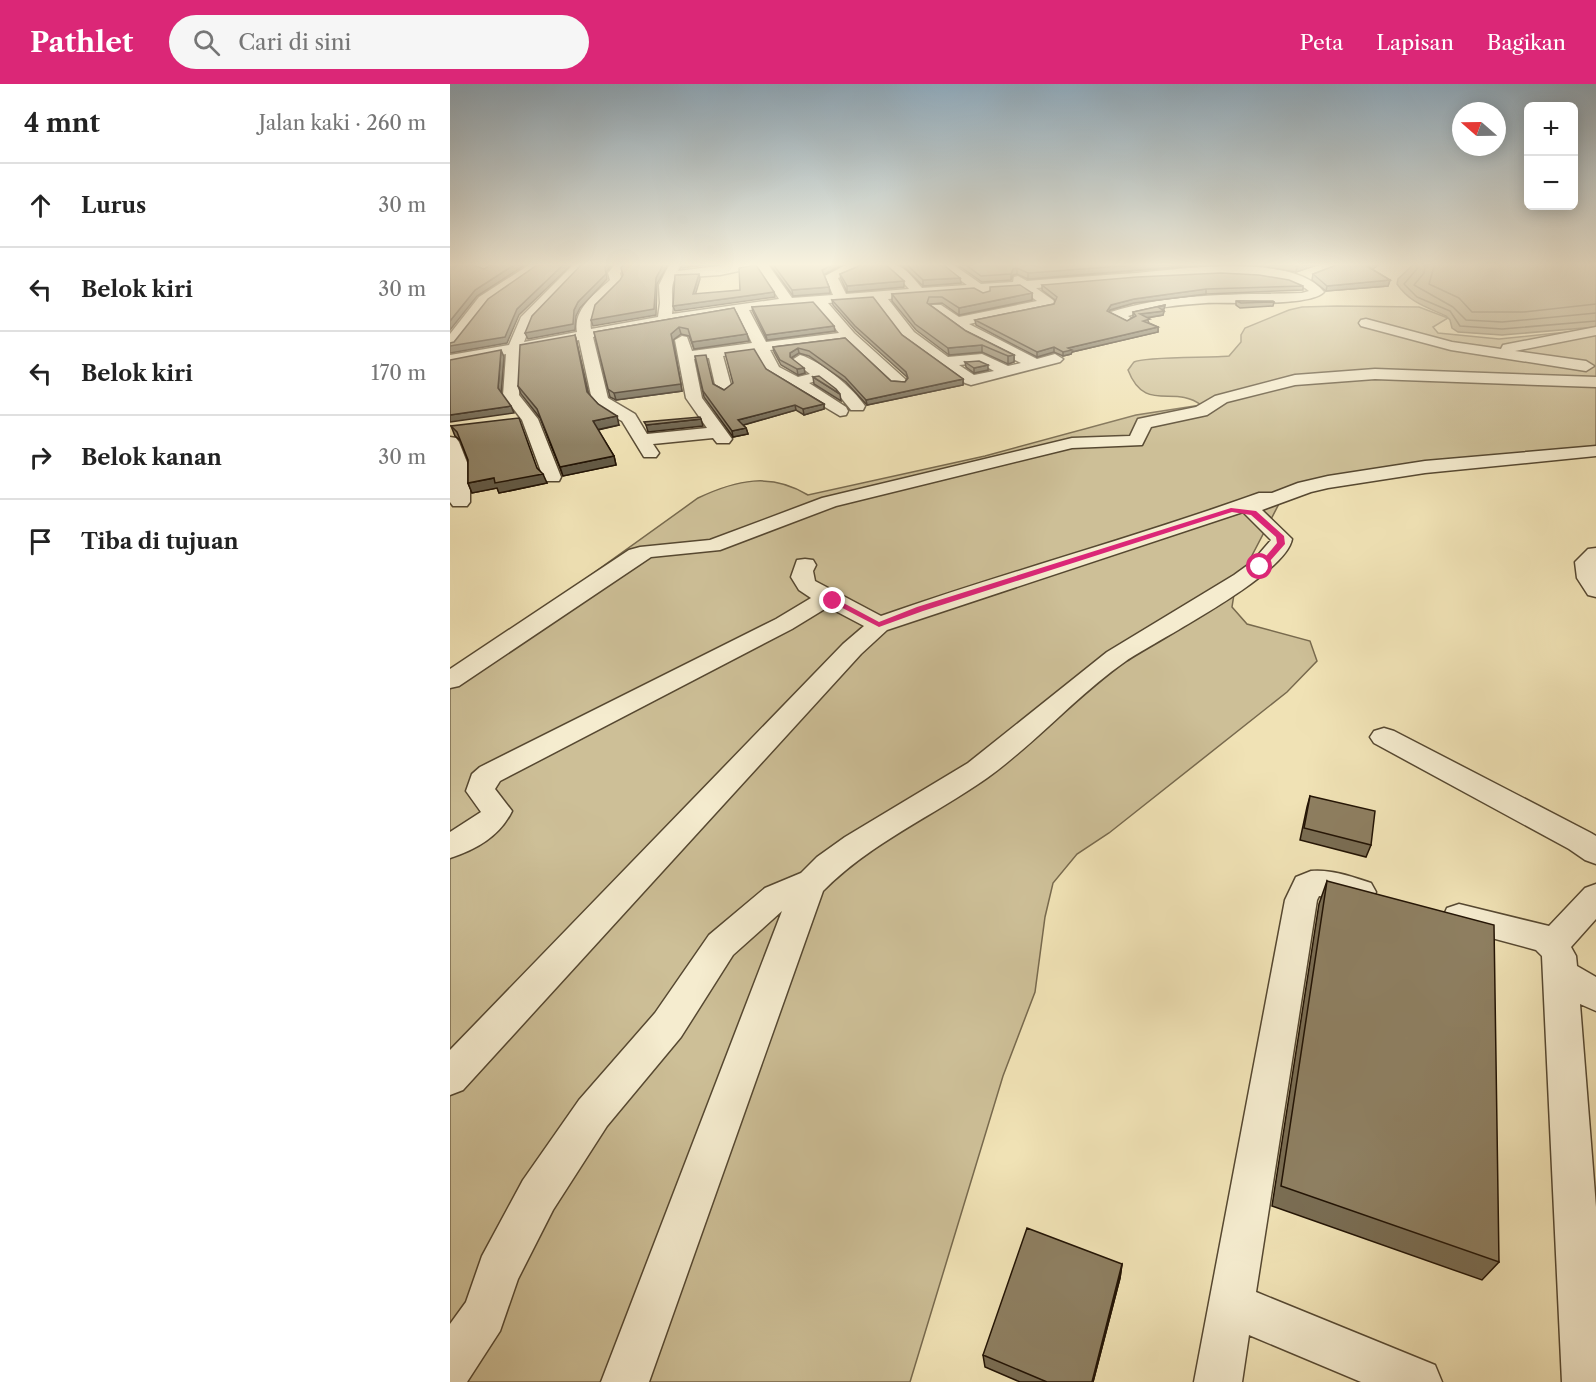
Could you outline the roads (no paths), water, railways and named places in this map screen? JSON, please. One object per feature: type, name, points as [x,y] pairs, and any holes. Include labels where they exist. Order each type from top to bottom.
[{"type":"street","points":[[450,344],[466,324]]},
{"type":"street","points":[[525,324],[514,349],[512,394],[530,419],[552,477]]},
{"type":"street","points":[[583,324],[600,400],[629,418],[646,447],[720,436],[693,398],[685,356],[673,324]]},
{"type":"street","points":[[450,360],[643,324]]},
{"type":"street","points":[[749,324],[772,370],[796,382],[840,411]]},
{"type":"street","points":[[839,324],[849,336],[900,382]]},
{"type":"street","points":[[900,324],[909,335],[971,380],[1000,374]]},
{"type":"street","points":[[959,324],[1036,364]]},
{"type":"street","points":[[1368,324],[1426,341],[1486,353],[1596,367]]},
{"type":"street","points":[[1486,353],[1596,331]]},
{"type":"street","points":[[685,356],[849,336]]},
{"type":"street","points":[[715,353],[724,389]]},
{"type":"street","points":[[945,362],[982,358],[1006,371],[1055,359]]},
{"type":"street","points":[[800,360],[844,391],[858,406]]},
{"type":"street","points":[[450,680],[637,555],[647,551],[713,546],[829,502],[1072,443],[1124,442],[1139,439],[1144,423],[1201,411],[1221,399],[1284,381],[1375,374],[1596,382]]},
{"type":"street","points":[[796,382],[823,375]]},
{"type":"street","points":[[508,421],[530,419]]},
{"type":"street","points":[[452,433],[461,470],[460,502]]},
{"type":"street","points":[[450,846],[478,831],[496,816],[492,804],[480,791],[482,782],[490,774],[784,624],[852,611],[920,609],[1242,511],[1317,479],[1425,462],[1596,445]]},
{"type":"street","points":[[1242,511],[1251,510],[1253,507],[1305,487],[1328,482],[1425,467],[1596,452]]},
{"type":"street","points":[[625,1382],[805,893],[812,882],[828,866],[856,845],[978,770],[1116,657],[1260,567],[1282,540],[1242,511]]},
{"type":"street","points":[[1596,554],[1586,562],[1588,579],[1596,590]]},
{"type":"street","points":[[805,565],[801,576],[807,586],[852,611]]},
{"type":"street","points":[[450,1077],[852,649],[852,611]]},
{"type":"street","points":[[1384,737],[1580,841],[1596,852]]},
{"type":"street","points":[[450,1365],[484,1316],[498,1272],[538,1195],[593,1113],[668,1025],[721,945],[776,897],[812,882]]},
{"type":"street","points":[[1218,1382],[1305,887],[1311,883],[1322,884],[1546,939],[1557,960],[1596,995]]},
{"type":"street","points":[[1586,1382],[1557,960],[1596,897]]},
{"type":"street","points":[[1233,1305],[1418,1382]]},
{"type":"water","points":[[1451,324],[1596,324],[1596,327],[1502,335],[1458,332],[1452,328]]}]
